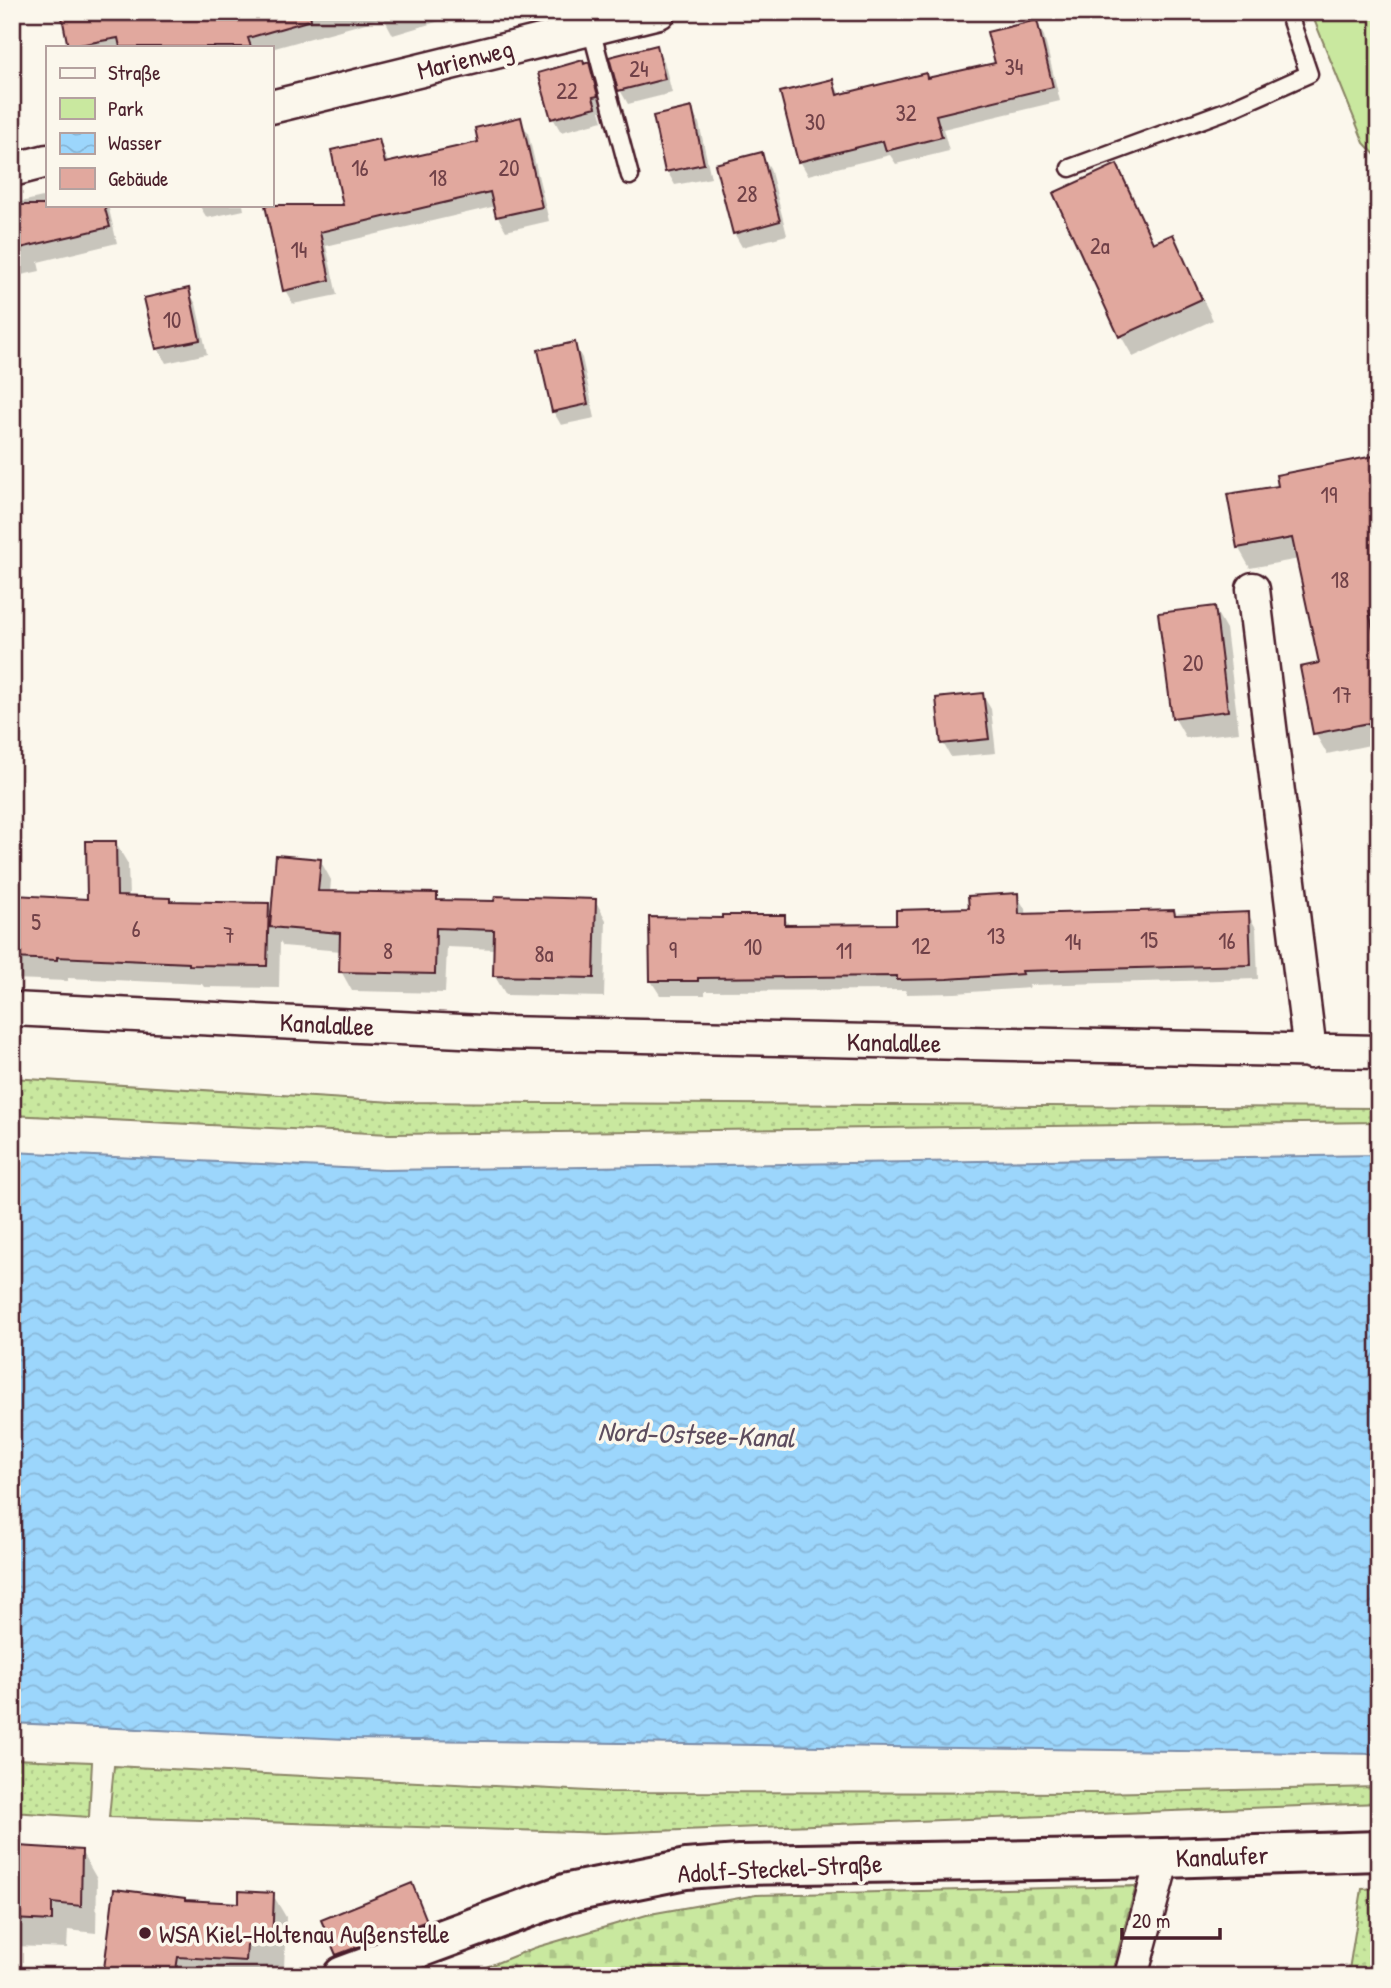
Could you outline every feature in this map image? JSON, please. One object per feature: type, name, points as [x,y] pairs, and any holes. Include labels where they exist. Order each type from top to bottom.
[{"type":"street","name":"Marienweg","points":[[273,107],[659,12]]},
{"type":"street","points":[[12,170],[46,161]]},
{"type":"street","points":[[1253,589],[1310,1052]]},
{"type":"street","name":"Kanalallee","points":[[12,1009],[502,1033],[1379,1052]]},
{"type":"street","name":"Kanalufer","points":[[1065,1859],[1379,1851]]},
{"type":"street","points":[[1131,1976],[1163,1858]]},
{"type":"street","name":"Adolf-Steckel-Straße","points":[[343,1976],[568,1893],[686,1870],[738,1865],[1065,1859]]},
{"type":"lane","points":[[1070,168],[1228,110],[1309,74],[1287,12]]},
{"type":"lane","points":[[591,29],[630,176]]},
{"type":"green space","points":[[1311,12],[1379,12],[1379,159],[1364,143]]},
{"type":"green space","points":[[12,1078],[393,1102],[1379,1108],[1379,1122],[390,1134],[12,1115]]},
{"type":"green space","points":[[12,1759],[92,1762],[89,1817],[12,1812]]},
{"type":"green space","points":[[114,1766],[608,1792],[1097,1793],[1379,1787],[1379,1803],[605,1833],[109,1817]]},
{"type":"green space","points":[[1136,1886],[1111,1976],[464,1976],[534,1948],[650,1914],[756,1895]]},
{"type":"green space","points":[[1379,1888],[1379,1976],[1348,1976],[1362,1889]]},
{"type":"water","name":"Nord-Ostsee-Kanal","points":[[12,1152],[384,1170],[1379,1155],[1379,1754],[345,1739],[12,1723]]},
{"type":"building","points":[[83,12],[310,12],[311,20],[248,38],[251,46],[120,46],[118,38],[68,46],[62,17]]},
{"type":"building","points":[[1037,20],[1053,87],[936,115],[942,137],[886,151],[883,141],[798,162],[780,92],[833,79],[837,95],[926,73],[927,78],[995,63],[987,32]]},
{"type":"building","points":[[657,45],[665,79],[618,91],[609,57]]},
{"type":"building","points":[[583,60],[584,64],[589,62],[598,96],[593,97],[596,107],[551,119],[538,73]]},
{"type":"building","points":[[692,107],[704,164],[665,172],[653,116]]},
{"type":"building","points":[[521,117],[542,207],[496,217],[490,192],[320,232],[330,280],[283,291],[265,206],[343,205],[331,150],[379,139],[385,163],[478,142],[475,128]]},
{"type":"building","points":[[762,152],[780,221],[733,234],[715,164]]},
{"type":"building","points":[[1117,164],[1153,243],[1173,234],[1202,299],[1119,337],[1053,193]]},
{"type":"building","points":[[12,205],[104,206],[110,227],[12,250]]},
{"type":"building","points":[[189,288],[200,340],[156,349],[144,298]]},
{"type":"building","points":[[575,342],[588,404],[552,412],[538,350]]},
{"type":"building","points":[[1379,455],[1379,609],[1369,611],[1379,657],[1379,721],[1313,734],[1300,667],[1319,663],[1292,538],[1237,548],[1227,494],[1278,486],[1276,475]]},
{"type":"building","points":[[1215,606],[1228,711],[1172,718],[1158,613]]},
{"type":"building","points":[[983,693],[989,739],[941,744],[936,698]]},
{"type":"building","points":[[86,841],[116,841],[117,896],[170,898],[170,901],[269,903],[267,966],[189,965],[57,957],[57,960],[12,958],[15,895],[87,899]]},
{"type":"building","points":[[276,855],[321,859],[318,891],[437,893],[437,900],[494,901],[495,896],[596,899],[594,978],[493,976],[494,930],[436,928],[435,974],[339,972],[340,933],[270,927]]},
{"type":"building","points":[[1018,893],[1019,914],[1174,910],[1175,915],[1249,912],[1251,965],[1022,971],[1023,974],[947,979],[897,980],[897,976],[650,981],[649,917],[785,915],[785,925],[896,924],[896,910],[969,908],[968,896]]},
{"type":"building","points":[[18,1846],[82,1850],[81,1906],[52,1903],[52,1921],[12,1919],[12,1880],[15,1880]]},
{"type":"building","points":[[412,1883],[427,1921],[336,1955],[321,1920]]},
{"type":"building","points":[[114,1889],[185,1900],[239,1903],[239,1891],[274,1893],[272,1946],[247,1945],[246,1961],[178,1957],[175,1976],[104,1969]]},
{"type":"place","name":"WSA Kiel-Holtenau Außenstelle","points":[[145,1933]]}]
